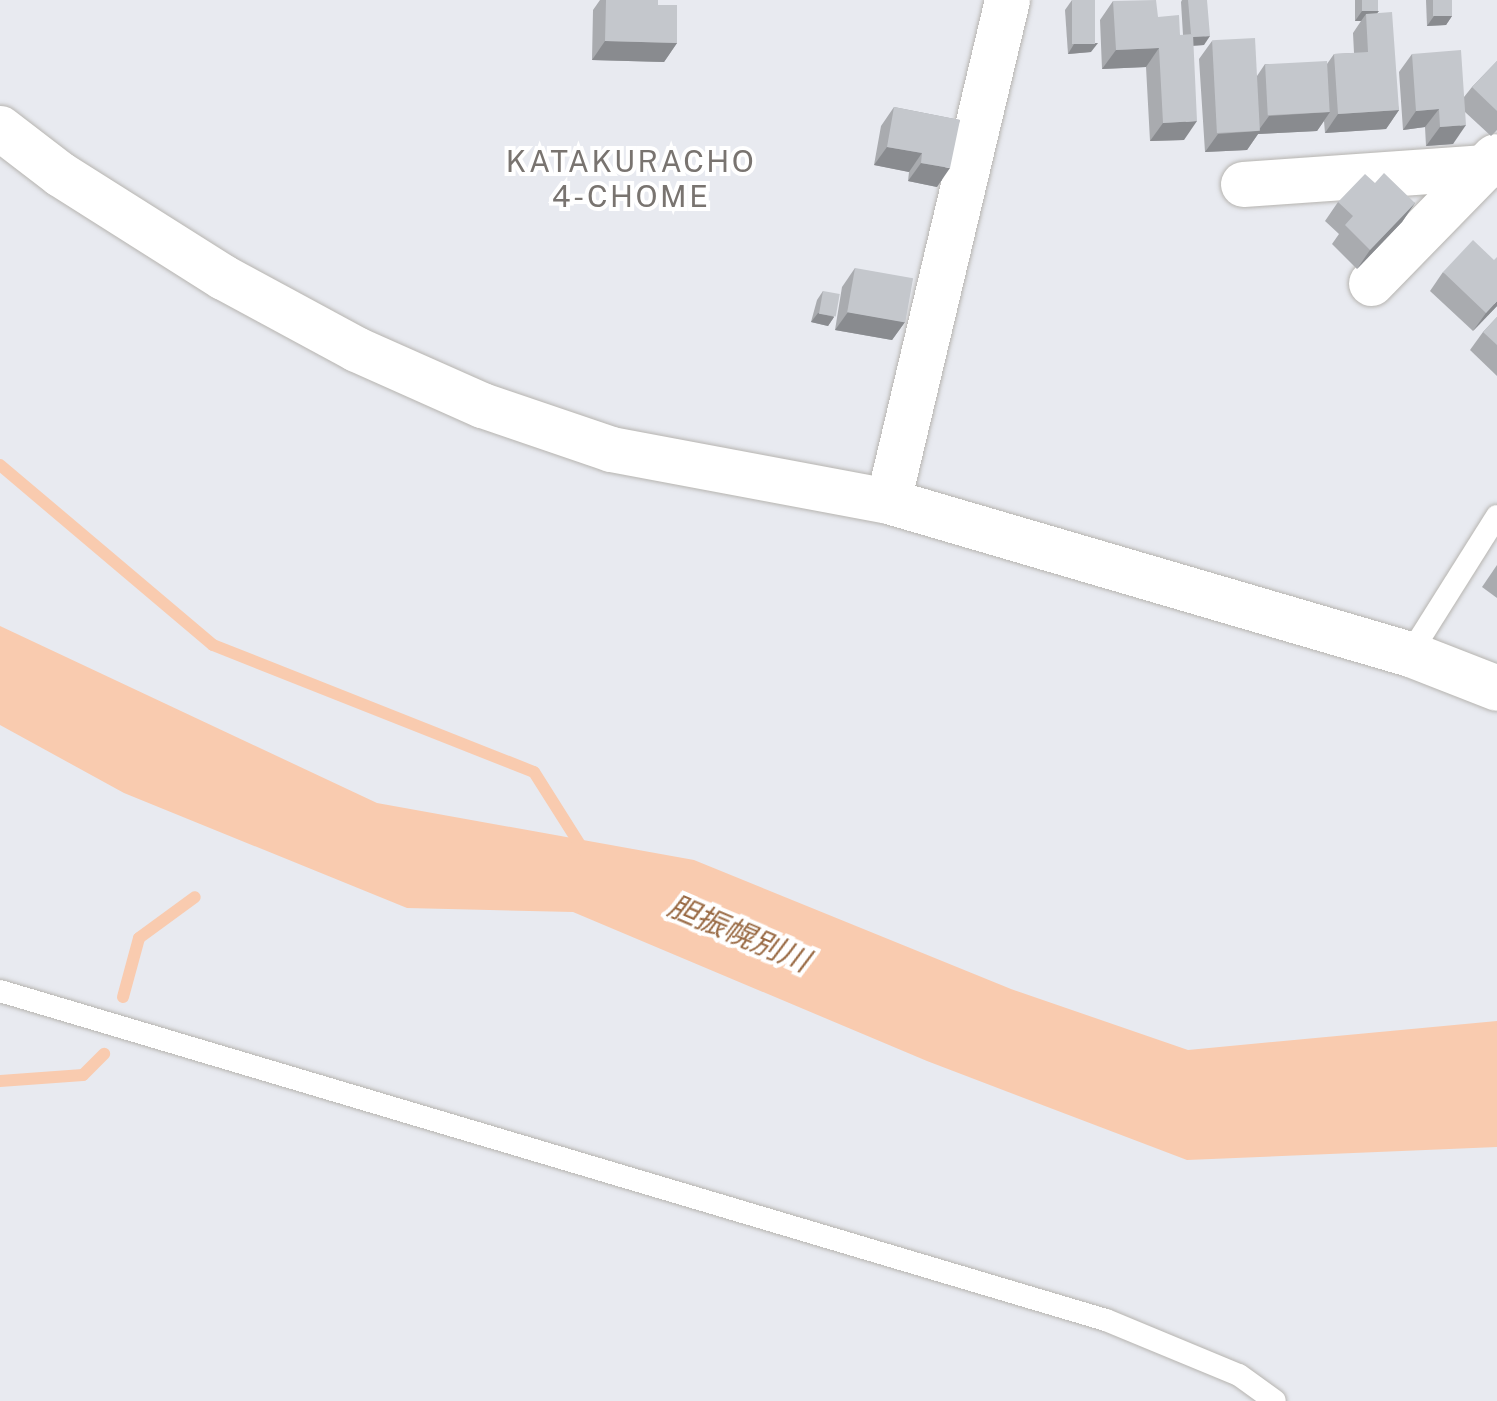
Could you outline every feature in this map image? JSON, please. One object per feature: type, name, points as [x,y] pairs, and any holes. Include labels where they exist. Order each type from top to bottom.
[{"type":"street","points":[[888,501],[1007,0]]},
{"type":"street","points":[[0,128],[60,174],[224,278],[356,350],[482,406],[611,449],[888,501],[1410,654],[1497,688]]},
{"type":"street","points":[[1243,184],[1491,160]]},
{"type":"street","points":[[1371,284],[1491,160]]},
{"type":"lane","points":[[1410,654],[1497,516]]},
{"type":"lane","points":[[0,991],[1106,1320],[1239,1375],[1275,1401]]},
{"type":"water","name":"胆振幌別川","points":[[0,626],[377,803],[694,860],[1011,989],[1188,1050],[1497,1021],[1497,1147],[1187,1160],[927,1061],[573,912],[407,908],[124,793],[0,725]]},
{"type":"building","points":[[606,0],[658,0],[658,5],[677,5],[677,43],[605,41]]},
{"type":"building","points":[[1072,0],[1095,0],[1095,44],[1072,44]]},
{"type":"building","points":[[1156,0],[1158,17],[1179,15],[1180,35],[1193,34],[1197,121],[1163,123],[1159,48],[1116,50],[1113,1]]},
{"type":"building","points":[[1188,0],[1207,0],[1210,36],[1191,34]]},
{"type":"building","points":[[1362,0],[1378,0],[1378,11],[1362,11]]},
{"type":"building","points":[[1433,0],[1452,0],[1452,16],[1433,16]]},
{"type":"building","points":[[1392,12],[1399,110],[1338,114],[1334,54],[1368,52],[1366,14]]},
{"type":"building","points":[[1255,38],[1260,131],[1217,133],[1212,40]]},
{"type":"building","points":[[1461,50],[1466,125],[1440,127],[1439,109],[1416,111],[1412,54]]},
{"type":"building","points":[[1327,61],[1330,112],[1268,115],[1265,64]]},
{"type":"building","points":[[1497,61],[1497,111],[1472,87]]},
{"type":"building","points":[[894,107],[960,120],[950,168],[921,163],[922,153],[887,147]]},
{"type":"building","points":[[1384,173],[1415,203],[1370,250],[1345,225],[1353,216],[1338,202],[1365,174],[1375,183]]},
{"type":"building","points":[[1473,240],[1494,260],[1497,257],[1497,301],[1486,313],[1443,272]]},
{"type":"building","points":[[855,268],[913,278],[905,323],[847,312]]},
{"type":"building","points":[[823,291],[840,294],[836,317],[819,314]]},
{"type":"building","points":[[1497,317],[1497,345],[1483,332]]},
{"type":"waterway","points":[[0,465],[213,645],[534,772],[584,851]]},
{"type":"waterway","points":[[123,997],[139,938],[195,897]]},
{"type":"waterway","points":[[0,1081],[83,1075],[104,1054]]},
{"type":"district","name":"KATAKURACHO 4-CHOME","points":[[631,178]]}]
